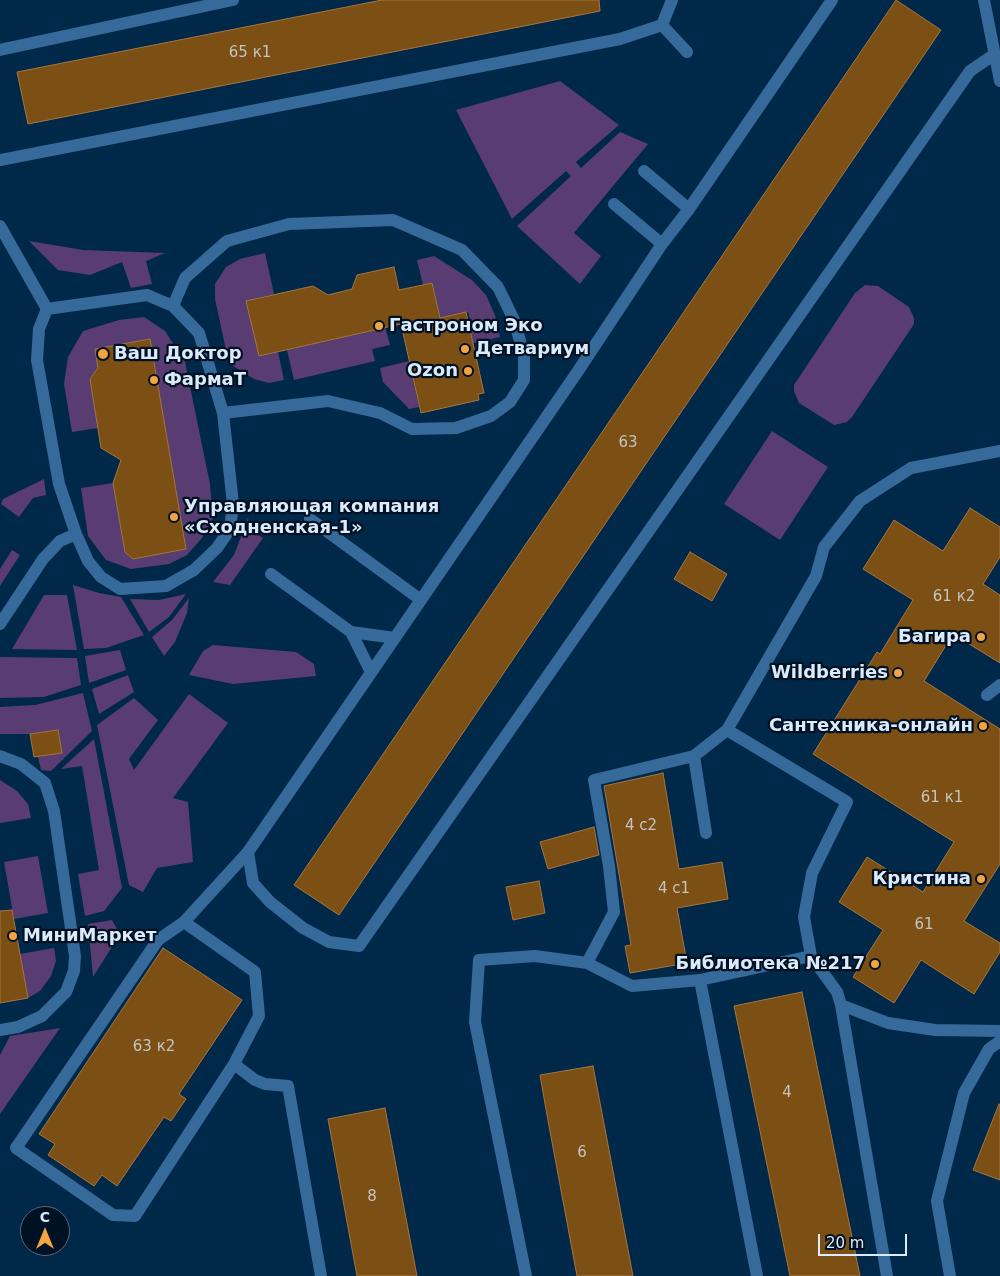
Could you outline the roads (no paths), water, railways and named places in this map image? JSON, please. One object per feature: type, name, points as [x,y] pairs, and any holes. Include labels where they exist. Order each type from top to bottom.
[{"type":"street","points":[[0,50],[232,0]]},
{"type":"street","points":[[0,160],[620,40],[662,25],[672,0]]},
{"type":"street","points":[[184,922],[255,972],[259,1016],[234,1064],[135,1216],[113,1215],[16,1148],[158,940],[184,922],[248,852],[662,244],[689,209],[832,0]]},
{"type":"street","points":[[984,0],[1000,81]]},
{"type":"street","points":[[662,25],[687,52]]},
{"type":"street","points":[[248,852],[253,884],[270,902],[303,928],[328,942],[359,946],[970,71],[995,54]]},
{"type":"street","points":[[644,171],[689,209]]},
{"type":"street","points":[[614,204],[662,244]]},
{"type":"street","points":[[173,306],[185,278],[228,241],[289,224],[393,220],[462,250],[498,287],[514,320],[524,356],[524,380],[510,402],[491,416],[456,428],[412,429],[380,413],[328,401],[223,413]]},
{"type":"street","points":[[0,226],[47,309]]},
{"type":"street","points":[[147,295],[173,306],[199,333],[223,413],[233,504],[230,529],[217,548],[194,570],[166,586],[120,588],[101,577],[88,561],[76,534],[59,484],[37,360],[39,330],[47,309],[147,295]]},
{"type":"street","points":[[587,964],[614,912],[609,866],[594,780],[694,756],[727,730],[816,576],[824,547],[860,501],[911,468],[1000,451]]},
{"type":"street","points":[[310,519],[421,600]]},
{"type":"street","points":[[0,624],[43,559],[60,541],[76,534]]},
{"type":"street","points":[[271,574],[351,632],[371,672]]},
{"type":"street","points":[[351,632],[395,638]]},
{"type":"street","points":[[987,695],[1000,685]]},
{"type":"street","points":[[727,730],[847,802],[812,873],[804,917],[811,956],[837,992],[841,1005],[887,1276]]},
{"type":"street","points":[[0,756],[21,764],[45,783],[54,811],[75,956],[74,971],[66,992],[42,1016],[18,1027],[0,1030]]},
{"type":"street","points":[[694,756],[706,833]]},
{"type":"street","points":[[526,1276],[475,1022],[479,960],[535,956],[587,964],[632,986],[700,980],[811,956]]},
{"type":"street","points":[[700,980],[757,1276]]},
{"type":"street","points":[[841,1005],[888,1023],[935,1030],[1000,1031]]},
{"type":"street","points":[[950,1276],[937,1201],[964,1093],[989,1049],[1000,1041]]},
{"type":"street","points":[[234,1064],[254,1080],[265,1084],[288,1086],[321,1276]]},
{"type":"place","name":"Гастроном Эко","points":[[379,326]]},
{"type":"place","name":"Детвариум","points":[[465,349]]},
{"type":"place","name":"Ваш Доктор","points":[[103,354]]},
{"type":"place","name":"Ozon","points":[[468,371]]},
{"type":"place","name":"ФармаТ","points":[[154,380]]},
{"type":"place","name":"Управляющая компания «Сходненская-1»","points":[[174,517]]},
{"type":"place","name":"Багира","points":[[981,637]]},
{"type":"place","name":"Wildberries","points":[[898,673]]},
{"type":"place","name":"Сантехника-онлайн","points":[[983,726]]},
{"type":"place","name":"Кристина","points":[[981,879]]},
{"type":"place","name":"МиниМаркет","points":[[13,936]]},
{"type":"place","name":"Библиотека №217","points":[[875,964]]}]
